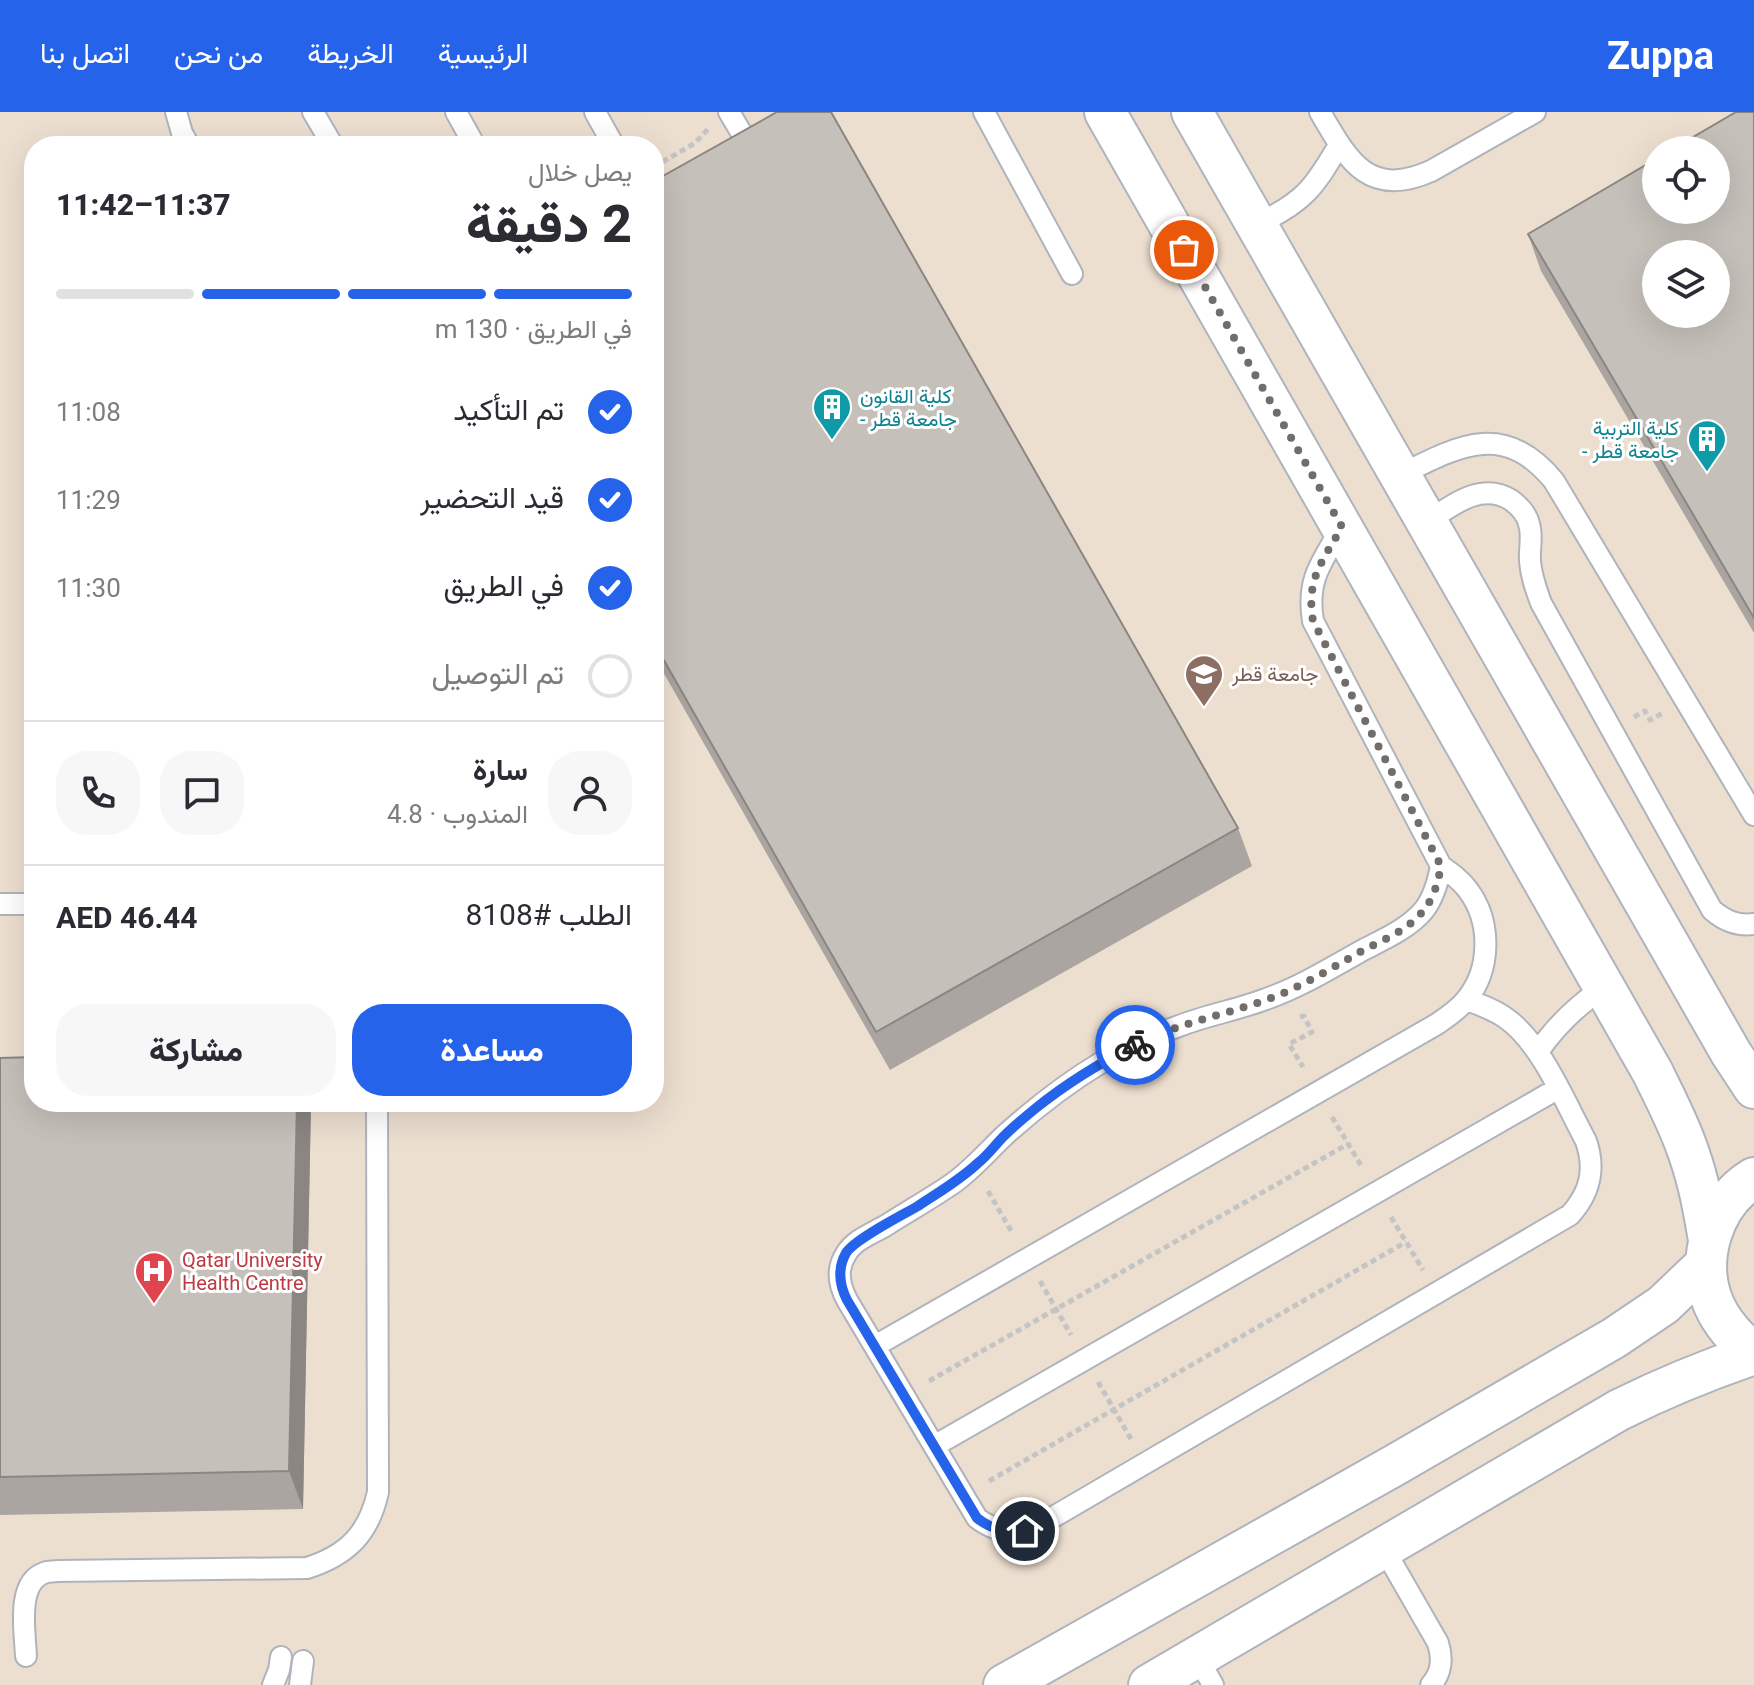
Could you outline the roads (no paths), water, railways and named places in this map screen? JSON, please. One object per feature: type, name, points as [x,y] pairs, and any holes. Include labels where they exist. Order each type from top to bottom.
[{"type":"street","points":[[1105,112],[1653,1073],[1673,1113],[1701,1197],[1708,1252],[1708,1286],[1724,1324],[1754,1354]]},
{"type":"street","points":[[1192,112],[1731,1053],[1754,1088]]},
{"type":"street","points":[[1004,1685],[1395,1465],[1639,1322],[1663,1305],[1708,1252],[1718,1218],[1731,1197],[1754,1178]]},
{"type":"street","points":[[1149,1685],[1206,1671],[1384,1549],[1619,1410],[1675,1383],[1754,1354]]},
{"type":"street","points":[[1395,1465],[1431,1521]]},
{"type":"lane","points":[[176,112],[184,136]]},
{"type":"lane","points":[[313,112],[327,136]]},
{"type":"lane","points":[[456,112],[469,136]]},
{"type":"lane","points":[[595,112],[608,136]]},
{"type":"lane","points":[[984,112],[1072,274]]},
{"type":"lane","points":[[1320,112],[1347,158],[1359,168],[1372,176],[1402,180],[1431,171],[1535,112]]},
{"type":"lane","points":[[722,117],[745,140]]},
{"type":"lane","points":[[1257,224],[1281,213],[1302,197],[1320,178],[1339,145]]},
{"type":"lane","points":[[1400,475],[1444,453],[1479,444],[1496,444],[1514,449],[1543,467],[1754,815]]},
{"type":"lane","points":[[1427,522],[1461,500],[1486,493],[1501,495],[1523,511],[1529,524],[1533,580],[1541,603],[1712,910],[1723,920],[1754,924]]},
{"type":"lane","points":[[875,1346],[1437,1024],[1467,1000],[1477,983],[1484,965],[1486,946],[1479,908],[1457,877],[1441,866],[1313,621],[1311,604],[1314,579],[1342,527]]},
{"type":"lane","points":[[1441,866],[1432,897],[1412,922],[1307,981],[1262,1001],[1176,1026],[1102,1062],[1034,1109],[954,1183],[860,1240],[846,1254],[839,1277],[842,1289],[977,1518],[987,1526],[1012,1532],[1038,1526],[1570,1215],[1579,1206],[1590,1181],[1590,1154],[1538,1052],[1507,1019],[1467,1000]]},
{"type":"lane","points":[[0,904],[24,904]]},
{"type":"lane","points":[[1538,1052],[1551,1032],[1604,987]]},
{"type":"lane","points":[[934,1446],[1557,1089]]},
{"type":"lane","points":[[26,1656],[27,1591],[33,1580],[44,1573],[307,1568],[341,1554],[366,1526],[378,1492],[377,1112]]},
{"type":"lane","points":[[1384,1549],[1438,1643],[1441,1665],[1431,1685]]},
{"type":"lane","points":[[273,1685],[281,1657]]},
{"type":"lane","points":[[300,1685],[303,1661]]},
{"type":"place","name":"كلية القانون - جامعة قطر","points":[[832,441]]},
{"type":"place","name":"كلية التربية - جامعة قطر","points":[[1707,473]]},
{"type":"place","name":"جامعة قطر","points":[[1204,708]]},
{"type":"place","name":"Qatar University Health Centre","points":[[154,1305]]}]
